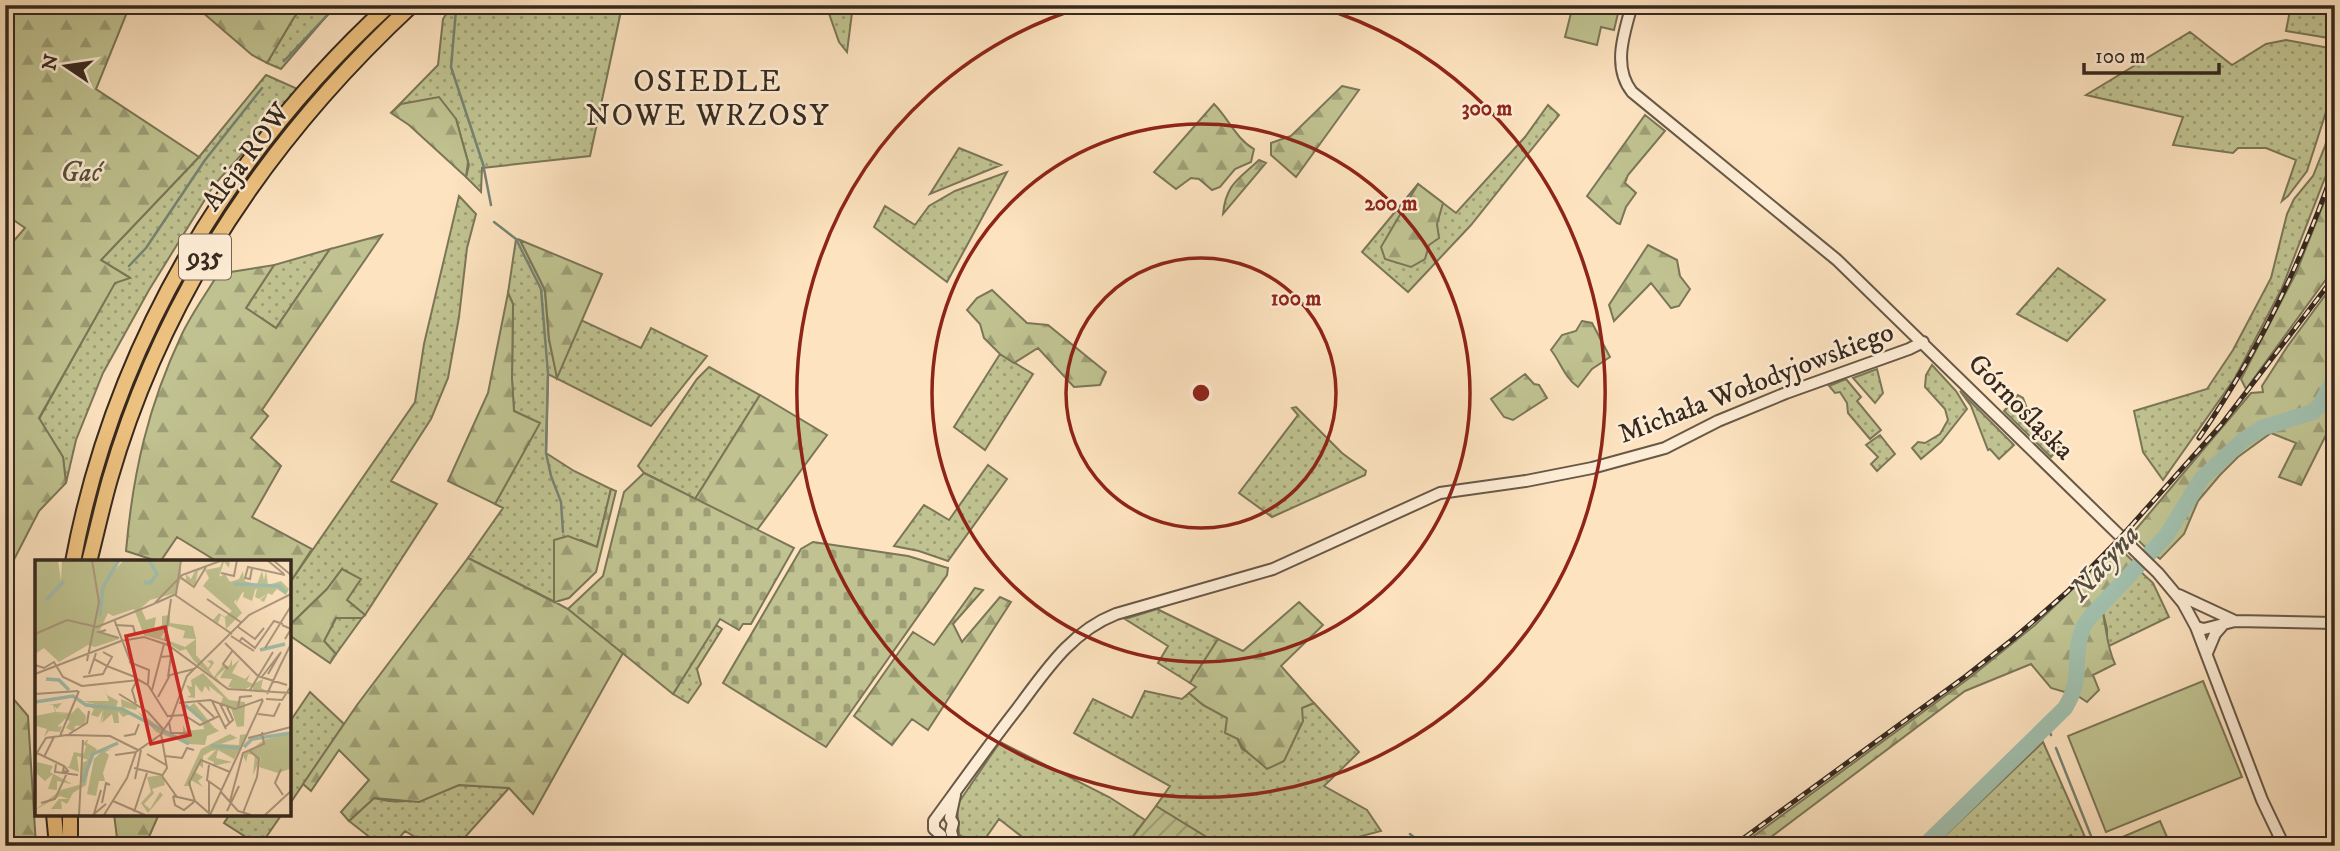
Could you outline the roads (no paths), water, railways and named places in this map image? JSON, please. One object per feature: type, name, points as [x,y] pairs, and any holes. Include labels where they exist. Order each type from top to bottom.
[{"type":"main road","name":"Aleja ROW","points":[[73,560],[96,461],[109,422],[185,257],[231,185],[271,131],[334,58],[388,5]]},
{"type":"main road","name":"Aleja ROW","points":[[90,560],[110,480],[127,428],[159,348],[214,241],[277,150],[336,80],[412,5]]},
{"type":"main road","points":[[54,816],[57,846]]},
{"type":"main road","points":[[69,816],[70,846]]},
{"type":"street","name":"Górnośląska","points":[[1632,5],[1622,49],[1623,77],[1637,98],[1837,260],[2158,573],[2176,594],[2196,627],[2262,800],[2284,846]]},
{"type":"street","name":"Michała Wołodyjowskiego","points":[[937,817],[1058,656],[1080,635],[1109,617],[1273,569],[1440,493],[1526,481],[1592,468],[1665,448],[1718,421],[1786,393],[1923,342]]},
{"type":"street","points":[[2176,594],[2219,620],[2335,623]]},
{"type":"street","points":[[2196,627],[2204,629],[2219,620]]},
{"type":"street","points":[[2207,653],[2219,620]]},
{"type":"street","name":"Michała Wołodyjowskiego","points":[[946,837],[953,823],[950,818],[956,793]]},
{"type":"street","points":[[950,818],[945,815],[937,817],[933,827],[955,846]]},
{"type":"waterway","points":[[284,61],[337,5]]},
{"type":"waterway","points":[[452,5],[456,10],[451,67],[483,164],[491,205]]},
{"type":"waterway","points":[[129,266],[146,248],[205,160],[262,88]]},
{"type":"waterway","points":[[494,222],[516,239],[541,289],[548,374],[546,453],[561,502],[563,532]]},
{"type":"waterway","name":"Nacyna","points":[[1924,846],[2065,708],[2075,686],[2079,641],[2084,625],[2166,536],[2202,478],[2243,440],[2262,428],[2313,412],[2320,405],[2335,377]]},
{"type":"waterway","name":"Nacyna","points":[[2163,529],[2168,533]]},
{"type":"waterway","points":[[2048,727],[2051,735]]},
{"type":"waterway","points":[[2056,748],[2095,846]]},
{"type":"waterway","points":[[1410,834],[1425,846]]},
{"type":"railway","points":[[2199,438],[2240,374],[2293,272],[2335,165]]},
{"type":"railway","points":[[1733,846],[1966,676],[2067,592],[2121,537],[2221,425],[2335,276]]},
{"type":"district","name":"OSIEDLE NOWE WRZOSY","points":[[708,99]]},
{"type":"park label","name":"Gać","points":[[81,172]]}]
